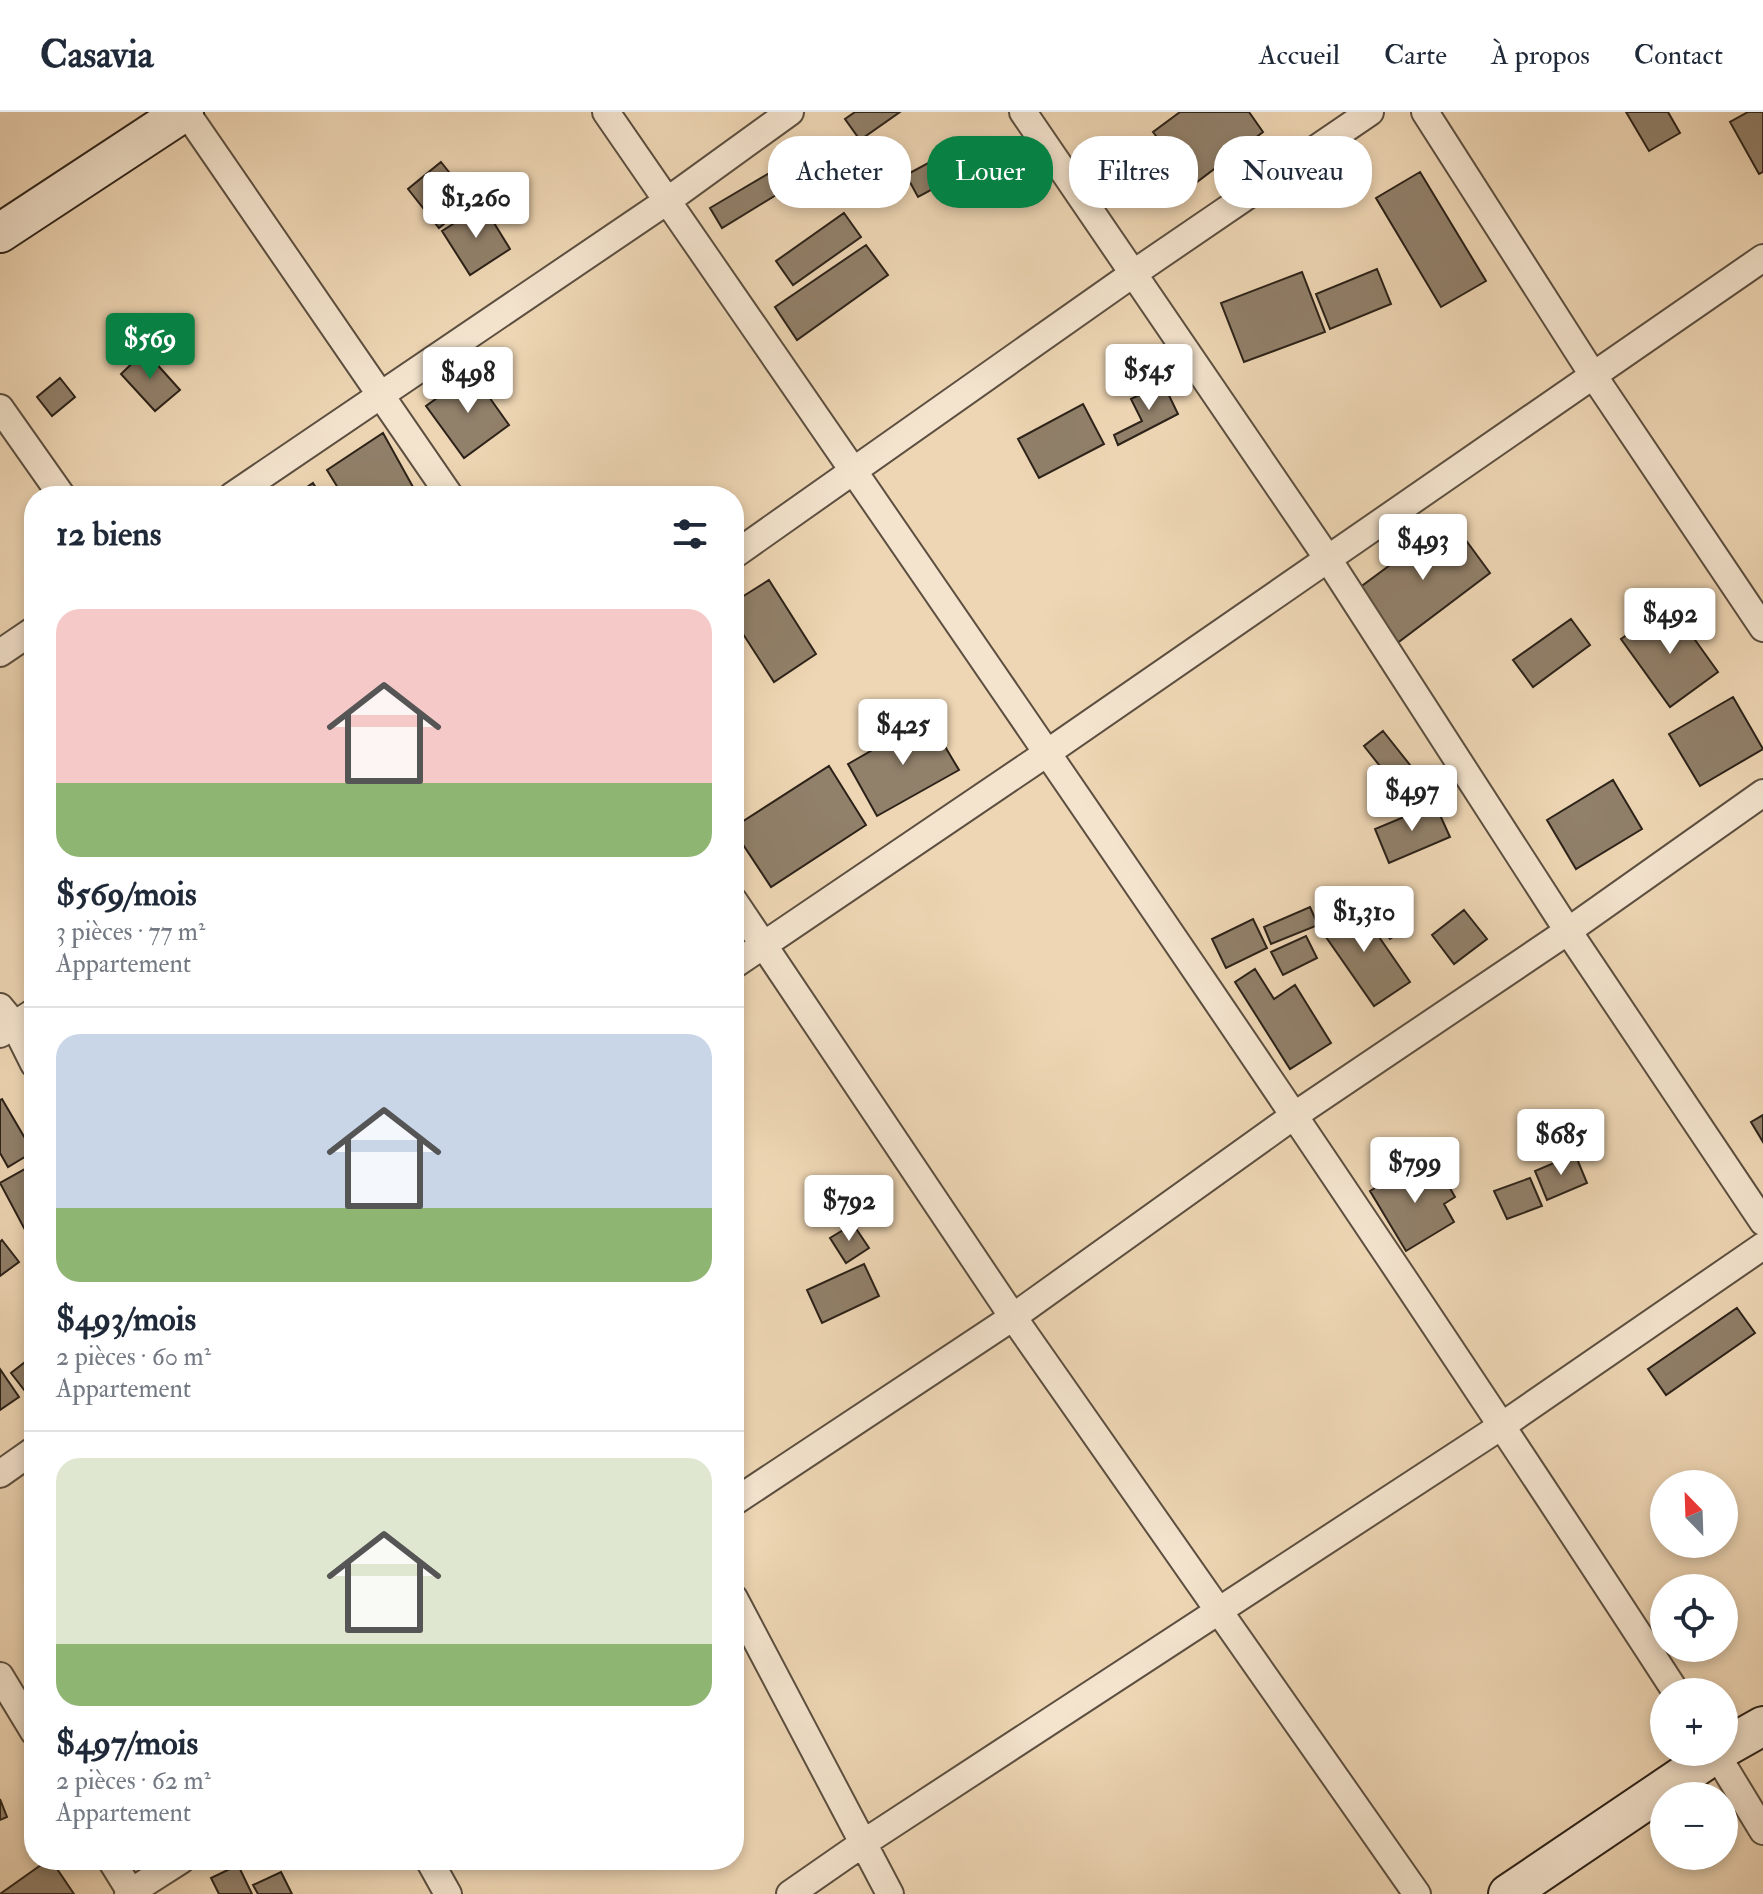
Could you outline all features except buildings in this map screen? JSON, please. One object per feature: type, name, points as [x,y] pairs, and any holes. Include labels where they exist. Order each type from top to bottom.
[{"type":"street","points":[[0,233],[185,112],[443,486]]},
{"type":"street","points":[[606,112],[1295,1115],[1503,1425],[1667,1678]]},
{"type":"street","points":[[247,486],[667,201],[790,112]]},
{"type":"street","points":[[1023,112],[1328,559],[1568,931],[1763,1222]]},
{"type":"street","points":[[744,548],[1134,273],[1370,112]]},
{"type":"street","points":[[1425,112],[1593,375],[1763,628]]},
{"type":"street","points":[[744,958],[1047,753],[1763,258]]},
{"type":"street","points":[[0,408],[55,486]]},
{"type":"street","points":[[0,653],[24,637]]},
{"type":"street","points":[[744,1495],[1013,1317],[1295,1115],[1568,931],[1763,793]]},
{"type":"street","points":[[744,915],[1013,1317],[1417,1894]]},
{"type":"street","points":[[12,1019],[24,1044]]},
{"type":"street","points":[[790,1894],[1503,1425],[1763,1246]]},
{"type":"street","points":[[0,1474],[24,1457]]},
{"type":"street","points":[[744,1617],[890,1894]]},
{"type":"street","points":[[0,1676],[24,1716]]},
{"type":"street","points":[[1738,1740],[1763,1726]]},
{"type":"street","points":[[1508,1894],[1696,1766]]},
{"type":"street","points":[[1726,1766],[1763,1831]]},
{"type":"street","points":[[117,1870],[130,1893],[166,1870]]},
{"type":"street","points":[[435,1870],[448,1894]]}]
